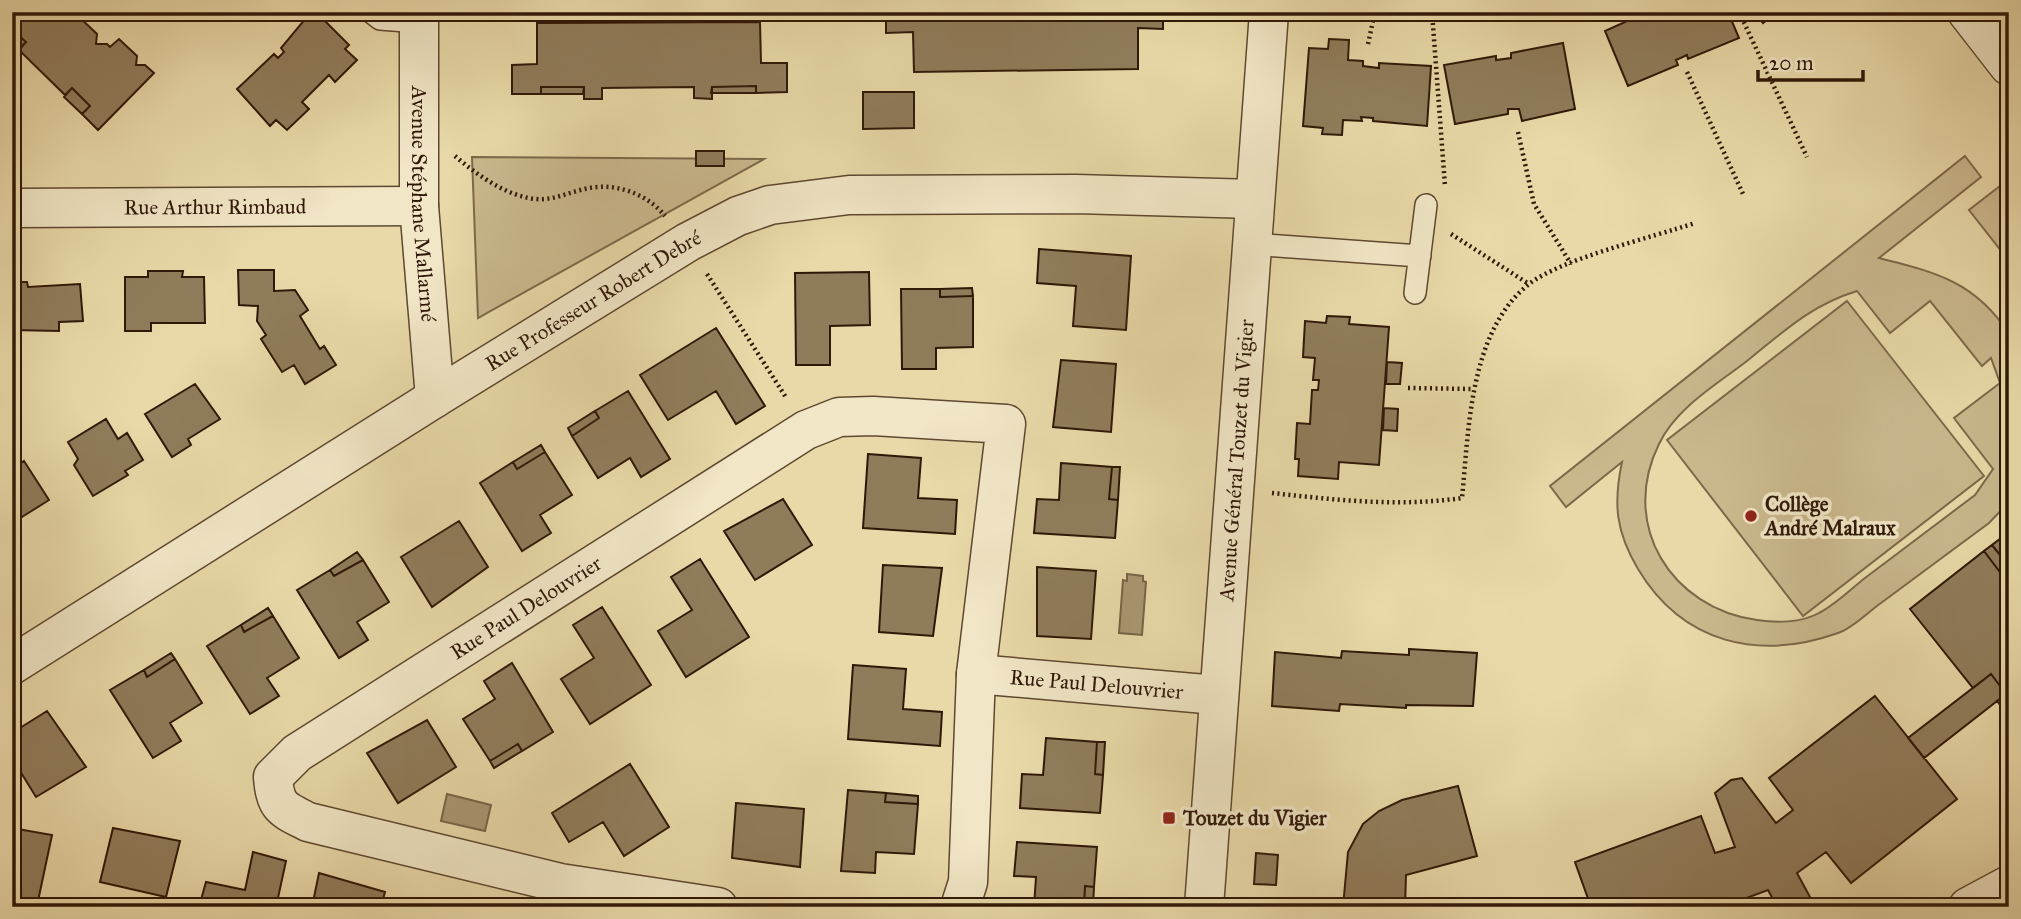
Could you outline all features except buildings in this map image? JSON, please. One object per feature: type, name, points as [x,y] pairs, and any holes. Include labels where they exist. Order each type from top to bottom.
[{"type":"street","name":"Avenue Général Touzet du Vigier","points":[[1204,907],[1232,488],[1269,12]]},
{"type":"street","points":[[1968,12],[2009,66]]},
{"type":"street","name":"Avenue Stéphane Mallarmé","points":[[419,17],[419,206],[435,398]]},
{"type":"street","name":"Rue Professeur Robert Debré","points":[[12,665],[435,398],[688,242],[738,216],[770,205],[816,197],[1076,194],[1254,199]]},
{"type":"street","name":"Rue Arthur Rimbaud","points":[[12,208],[419,206]]},
{"type":"street","name":"Rue Paul Delouvrier","points":[[718,907],[560,883],[308,822],[281,808],[274,794],[274,777],[298,753],[806,430],[839,418],[873,416],[1006,425],[976,674],[968,882],[960,907]]},
{"type":"street","name":"Rue Paul Delouvrier","points":[[976,674],[1217,695]]},
{"type":"street","points":[[1968,907],[2009,885]]},
{"type":"lane","points":[[371,12],[380,19],[419,17]]},
{"type":"lane","points":[[1415,293],[1426,205]]},
{"type":"lane","points":[[1251,244],[1420,256]]},
{"type":"path","points":[[1368,44],[1375,12]]},
{"type":"path","points":[[1432,12],[1443,119],[1446,194]]},
{"type":"path","points":[[1739,12],[1807,157]]},
{"type":"path","points":[[1687,72],[1743,194]]},
{"type":"path","points":[[1518,132],[1534,204],[1571,264]]},
{"type":"path","points":[[448,148],[477,174],[531,199],[550,200],[598,187],[644,197],[656,204],[688,242],[806,430]]},
{"type":"path","points":[[1232,488],[1336,500],[1427,503],[1462,498],[1473,389],[1497,321],[1530,284],[1571,264],[1695,223]]},
{"type":"path","points":[[1447,232],[1530,284]]},
{"type":"path","points":[[1408,388],[1473,389]]},
{"type":"shaded area","points":[[1965,156],[1981,177],[1879,258],[1918,268],[1953,282],[1983,302],[2009,334],[2009,502],[1989,523],[1855,624],[1838,633],[1780,645],[1752,645],[1725,640],[1700,630],[1677,615],[1656,594],[1631,556],[1618,517],[1622,462],[1566,507],[1550,486]],"holes":[[[1857,291],[1890,333],[1930,301],[1982,366],[1991,358],[2000,383],[1954,418],[1993,469],[1975,495],[1825,610],[1812,616],[1788,621],[1757,620],[1726,612],[1700,599],[1678,580],[1661,558],[1650,532],[1645,504],[1648,474],[1666,431],[1698,398],[1785,330],[1825,304]]]},
{"type":"shaded area","points":[[472,157],[764,159],[478,318]]},
{"type":"shaded area","points":[[2009,179],[2009,261],[1969,210]]},
{"type":"shaded area","points":[[1847,301],[1984,476],[1803,616],[1667,440]]},
{"type":"shaded area","points":[[1127,574],[1143,576],[1143,581],[1146,582],[1142,635],[1119,633],[1123,580],[1127,581]]},
{"type":"shaded area","points":[[447,794],[491,805],[485,831],[441,821]]},
{"type":"place","name":"Collège André Malraux","points":[[1751,516]]},
{"type":"place","name":"Touzet du Vigier","points":[[1169,818]]}]
